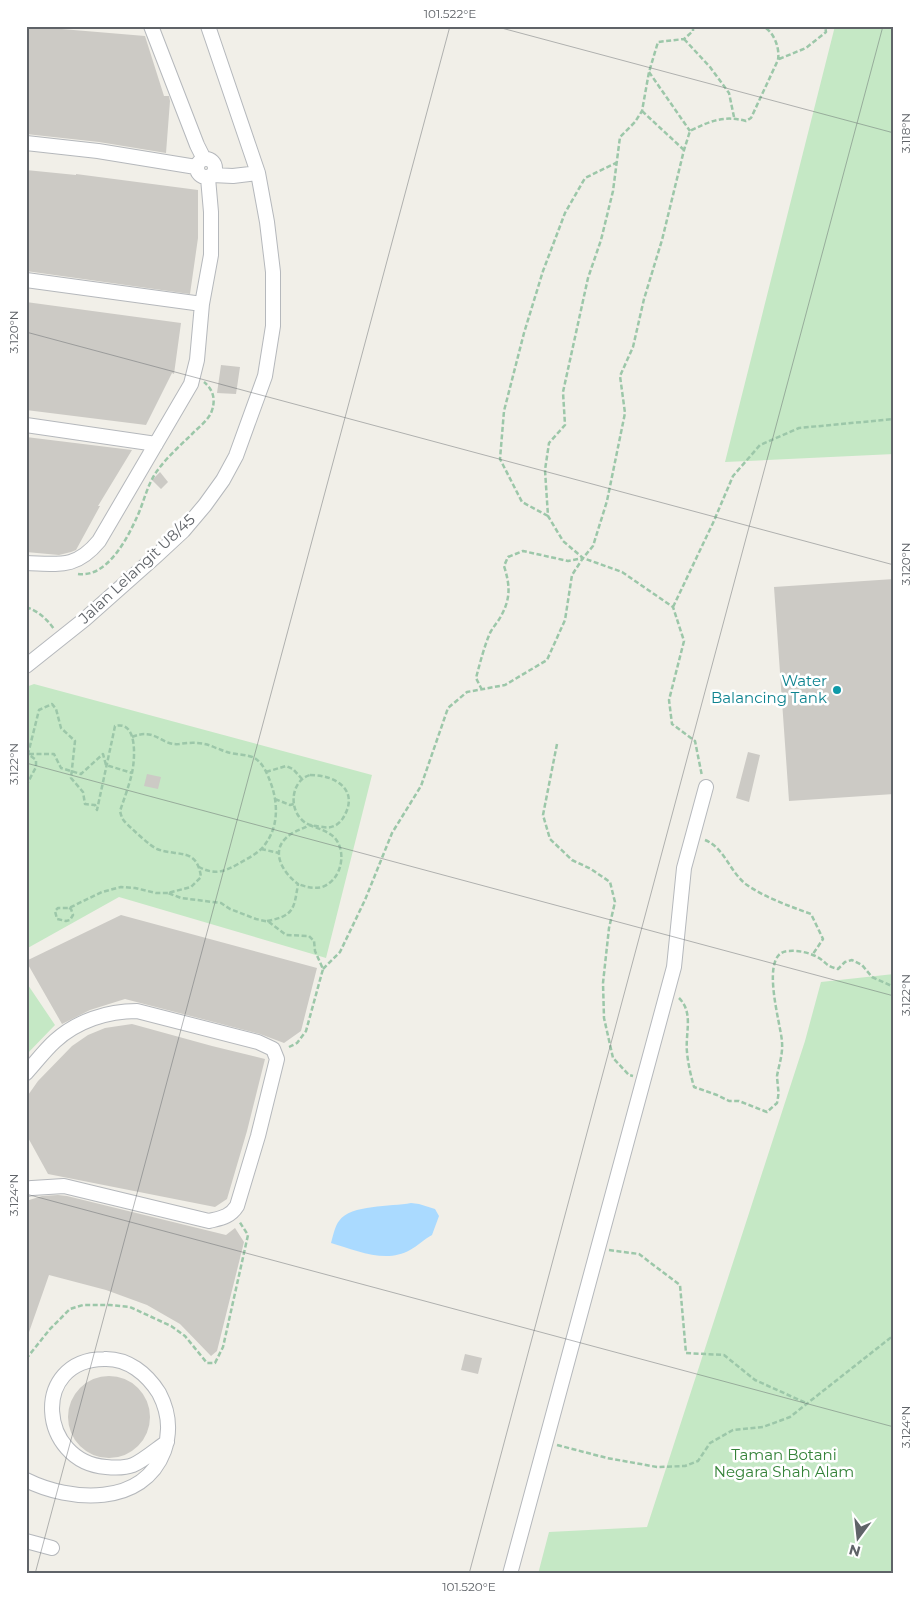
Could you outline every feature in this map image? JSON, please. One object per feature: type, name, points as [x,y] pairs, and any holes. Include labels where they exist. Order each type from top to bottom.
[{"type":"street","points":[[26,563],[67,563],[75,561],[88,553],[99,541],[187,392],[194,376],[202,304],[211,248],[207,169],[150,26]]},
{"type":"street","name":"Jalan Lelangit U8/45","points":[[26,666],[128,581],[183,530],[205,505],[223,480],[236,456],[265,376],[273,326],[271,249],[257,168],[208,26]]},
{"type":"street","points":[[26,144],[98,151],[207,169],[233,166],[257,168]]},
{"type":"street","points":[[26,280],[202,304]]},
{"type":"street","points":[[26,425],[156,444]]},
{"type":"street","points":[[510,1574],[674,967],[684,868],[706,787]]},
{"type":"street","points":[[26,1073],[55,1041],[75,1027],[103,1015],[122,1011],[137,1011],[258,1042],[273,1049],[277,1059],[258,1136],[237,1206],[234,1212],[229,1215],[209,1220],[64,1186],[26,1189]]},
{"type":"street","points":[[26,1480],[40,1487],[86,1496],[102,1495],[124,1491],[134,1486],[154,1470],[160,1462],[167,1442],[169,1428],[165,1405],[152,1381],[143,1372],[112,1358],[91,1359],[77,1364],[63,1376],[56,1390],[52,1409],[54,1423],[59,1437],[70,1452],[96,1467],[116,1468],[133,1465],[167,1442]]},
{"type":"street","points":[[26,1541],[52,1548]]},
{"type":"path","points":[[693,26],[693,31],[684,39],[658,42],[649,72],[642,111],[635,122],[620,137],[613,191],[601,240],[588,278],[563,392],[565,426],[550,442],[544,470],[548,516],[563,541],[582,558],[622,572],[673,607],[684,641],[669,700],[672,724],[695,740],[699,765],[706,787]]},
{"type":"path","points":[[273,1049],[284,1049],[298,1043],[306,1031],[323,969],[340,952],[365,900],[392,833],[421,786],[448,708],[467,692],[505,685],[547,660],[565,620],[572,575],[582,558],[593,546],[607,501],[625,414],[620,376],[633,347],[644,299],[662,240],[690,131],[711,120],[734,118],[746,121],[751,118],[778,60],[779,52],[774,37],[766,27],[762,26]]},
{"type":"path","points":[[778,60],[806,48],[826,32],[826,26]]},
{"type":"path","points":[[684,39],[710,67],[729,93],[734,118]]},
{"type":"path","points":[[649,72],[690,131]]},
{"type":"path","points":[[642,111],[684,150]]},
{"type":"path","points":[[548,516],[522,502],[500,459],[504,411],[524,333],[543,271],[565,213],[585,178],[616,163]]},
{"type":"path","points":[[673,607],[710,530],[733,476],[760,445],[799,428],[894,418]]},
{"type":"path","points":[[482,690],[476,678],[491,631],[502,614],[509,594],[508,579],[504,566],[508,557],[522,551],[568,561],[582,558]]},
{"type":"path","points":[[26,607],[31,608],[48,621],[61,638]]},
{"type":"path","points":[[28,754],[39,710],[52,704],[56,709],[61,728],[75,741],[71,778],[83,792],[85,804],[94,805],[97,810],[115,726],[127,727],[131,731],[134,750],[132,773],[120,811],[124,820],[151,846],[169,852],[192,856],[200,867],[208,872],[217,872],[229,869],[266,844],[274,826],[277,806],[266,772],[254,757],[231,754],[194,742],[178,744],[150,734],[143,733],[132,737]]},
{"type":"path","points":[[557,744],[543,815],[550,840],[572,860],[590,868],[610,882],[616,902],[609,928],[603,982],[604,1018],[613,1058],[629,1075],[643,1080]]},
{"type":"path","points":[[28,754],[54,754],[61,768],[82,774],[103,754],[106,765]]},
{"type":"path","points":[[26,786],[36,767],[36,760],[28,754]]},
{"type":"path","points":[[106,765],[132,773]]},
{"type":"path","points":[[266,772],[286,766],[293,769],[302,779]]},
{"type":"path","points":[[302,779],[297,784],[295,790],[294,804],[296,812],[309,825],[329,833],[338,842],[341,852],[340,866],[335,878],[323,887],[310,888],[298,884],[284,870],[279,857],[281,845],[288,835],[309,825],[328,828],[340,822],[347,810],[349,798],[343,786],[336,780],[315,775],[302,779]]},
{"type":"path","points":[[275,798],[290,805],[294,804]]},
{"type":"path","points":[[694,836],[713,843],[746,884],[783,904],[811,914],[823,939],[812,954]]},
{"type":"path","points":[[261,849],[280,853]]},
{"type":"path","points":[[69,908],[72,914],[70,920],[61,921],[57,919],[55,911],[58,908],[69,908],[102,892],[121,887],[136,888],[156,893],[168,893],[191,887],[201,877],[200,867]]},
{"type":"path","points":[[265,921],[277,919],[291,911],[295,906],[298,884]]},
{"type":"path","points":[[168,893],[181,898],[220,903],[230,910],[256,920],[269,922],[286,935],[309,936],[314,941],[315,951],[323,969]]},
{"type":"path","points":[[667,992],[677,995],[684,1002],[689,1017],[687,1050],[694,1087],[729,1101],[739,1102],[767,1112],[777,1103],[777,1078],[782,1043],[772,979],[773,967],[778,956],[787,950],[812,954],[828,967],[838,969],[844,962],[852,960],[862,965],[872,977],[894,987]]},
{"type":"path","points":[[26,1359],[70,1308],[83,1305],[110,1305],[130,1307],[171,1326],[185,1336],[207,1362],[215,1363],[223,1347],[248,1235],[238,1220],[229,1215]]},
{"type":"path","points":[[598,1249],[639,1254],[680,1285],[686,1353],[724,1355],[755,1380],[806,1403]]},
{"type":"path","points":[[546,1442],[607,1458],[657,1467],[684,1466],[698,1461],[710,1444],[733,1430],[763,1427],[790,1416],[894,1335]]},
{"type":"green space","points":[[835,26],[894,26],[894,454],[725,462]]},
{"type":"green space","points":[[34,684],[372,775],[326,958],[119,897],[26,949],[26,687]]},
{"type":"green space","name":"Taman Botani Negara Shah Alam","points":[[894,974],[894,1574],[538,1574],[549,1532],[647,1527],[805,1041],[821,982]]},
{"type":"green space","points":[[26,982],[55,1025],[26,1055]]},
{"type":"water","points":[[411,1203],[435,1209],[439,1216],[432,1235],[410,1250],[401,1254],[381,1256],[331,1243],[339,1221],[352,1212],[372,1207]]},
{"type":"building","points":[[26,26],[145,36],[164,96],[169,96],[170,101],[166,153],[99,142],[26,134]]},
{"type":"building","points":[[26,170],[76,174],[198,190],[198,238],[190,294],[26,271]]},
{"type":"building","points":[[26,302],[181,323],[174,374],[172,373],[146,425],[26,410]]},
{"type":"building","points":[[221,365],[240,367],[236,394],[217,393]]},
{"type":"building","points":[[26,437],[132,450],[98,506],[100,506],[76,550],[59,555],[26,552]]},
{"type":"building","points":[[160,472],[168,482],[161,489],[152,480]]},
{"type":"building","name":"Water Balancing Tank","points":[[894,579],[894,794],[789,801],[774,587]]},
{"type":"building","points":[[748,752],[760,755],[749,802],[736,798]]},
{"type":"building","points":[[147,774],[161,777],[158,789],[144,786]]},
{"type":"building","points":[[121,915],[317,968],[301,1031],[284,1043],[260,1034],[125,999],[90,1010],[62,1024],[26,961]]},
{"type":"building","points":[[132,1024],[265,1059],[227,1199],[215,1207],[48,1174],[26,1134],[26,1098],[38,1081],[72,1046],[88,1035],[105,1028]]},
{"type":"building","points":[[58,1195],[226,1235],[235,1228],[244,1242],[217,1351],[211,1356],[180,1324],[147,1305],[106,1290],[49,1275],[28,1335],[26,1335],[26,1201],[42,1196]]},
{"type":"building","points":[[465,1354],[482,1358],[478,1374],[461,1370]]},
{"type":"building","points":[[109,1376],[125,1379],[138,1388],[147,1401],[150,1417],[147,1433],[138,1446],[125,1455],[109,1458],[93,1455],[80,1446],[71,1433],[68,1417],[71,1401],[80,1388],[93,1379]]},
{"type":"place","name":"Water Balancing Tank","points":[[837,690]]}]
